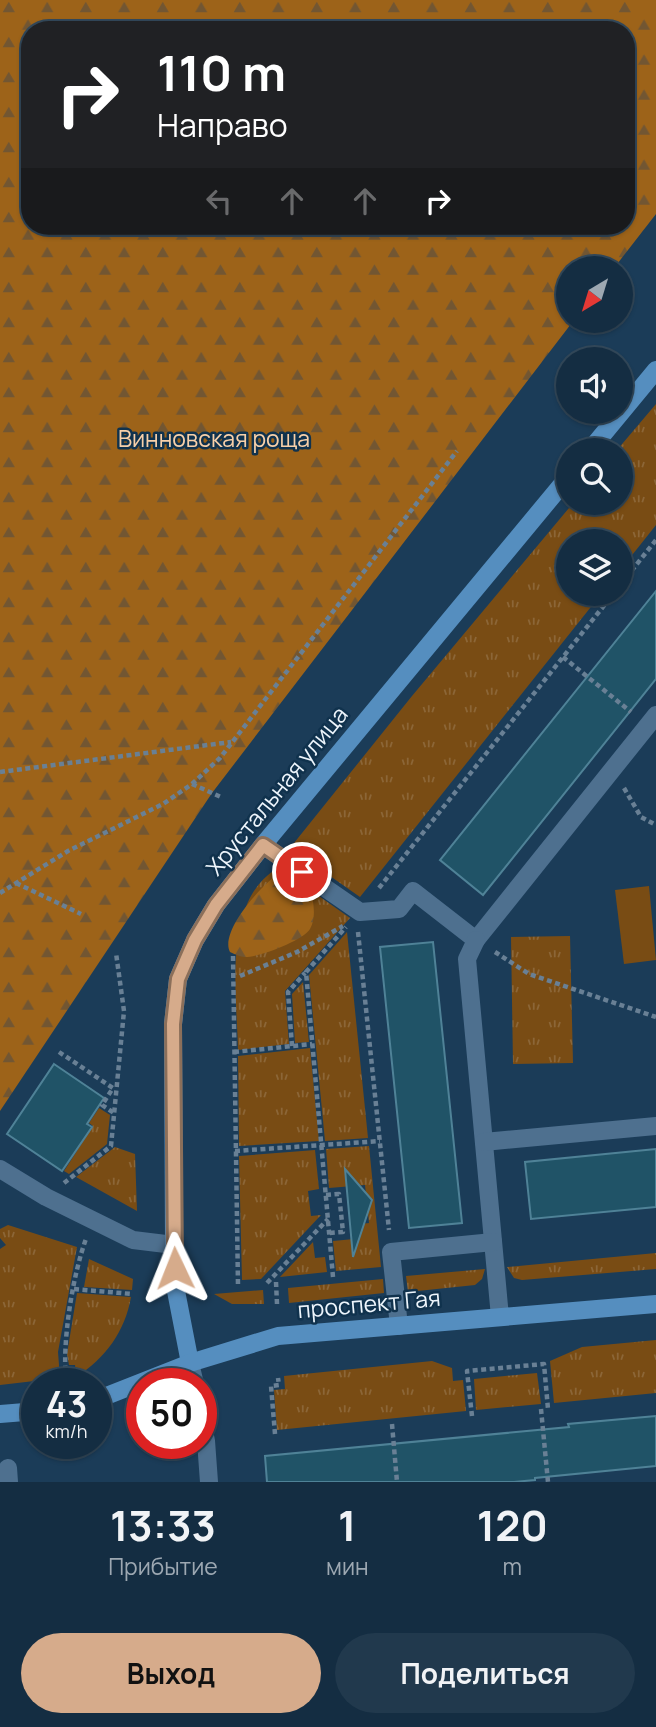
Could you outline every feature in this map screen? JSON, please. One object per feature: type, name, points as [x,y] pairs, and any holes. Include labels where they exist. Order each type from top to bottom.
[{"type":"main road","points":[[601,438],[653,382]]},
{"type":"main road","name":"Хрустальная улица","points":[[190,1363],[176,1291],[174,1245],[173,1024],[178,979],[195,940],[216,905],[556,492]]},
{"type":"main road","name":"проспект Гая","points":[[112,1394],[190,1363],[278,1336],[656,1304]]},
{"type":"main road","points":[[0,1414],[21,1412]]},
{"type":"street","points":[[500,1317],[467,959],[476,940],[652,721]]},
{"type":"street","points":[[263,845],[360,912],[399,909],[413,891],[476,940]]},
{"type":"street","points":[[484,1142],[656,1126]]},
{"type":"street","points":[[0,1169],[47,1197],[133,1240],[174,1245]]},
{"type":"street","points":[[399,1326],[391,1252],[493,1241]]},
{"type":"street","points":[[190,1363],[191,1368]]},
{"type":"street","points":[[207,1459],[209,1482]]},
{"type":"path","points":[[0,893],[68,851],[163,804],[192,784],[220,758],[457,451]]},
{"type":"path","points":[[633,569],[656,540]]},
{"type":"path","points":[[563,657],[652,721]]},
{"type":"path","points":[[0,772],[232,742]]},
{"type":"path","points":[[613,769],[641,817],[656,825]]},
{"type":"path","points":[[192,784],[221,797]]},
{"type":"path","points":[[16,883],[81,914]]},
{"type":"path","points":[[240,976],[297,952],[353,920],[288,992],[292,1046]]},
{"type":"path","points":[[476,940],[529,974],[656,1017]]},
{"type":"path","points":[[47,1197],[111,1146],[124,1011],[116,953]]},
{"type":"path","points":[[233,956],[238,1286]]},
{"type":"path","points":[[306,972],[333,1277]]},
{"type":"path","points":[[234,1052],[312,1044]]},
{"type":"path","points":[[59,1052],[113,1088],[102,1105],[114,1113]]},
{"type":"path","points":[[236,1151],[380,1140]]},
{"type":"path","points":[[326,1195],[339,1194],[343,1232],[329,1234]]},
{"type":"path","points":[[267,1283],[328,1219]]},
{"type":"path","points":[[65,1368],[63,1354],[80,1255],[92,1221]]},
{"type":"path","points":[[276,1282],[277,1304]]},
{"type":"path","points":[[74,1289],[132,1294]]},
{"type":"path","points":[[471,1416],[467,1371],[544,1364],[548,1409]]},
{"type":"path","points":[[275,1434],[271,1386],[279,1385],[278,1378]]},
{"type":"path","points":[[541,1409],[548,1482]]},
{"type":"path","points":[[393,1423],[397,1482]]},
{"type":"green space","name":"Винновская роща","points":[[0,0],[656,0],[656,214],[623,256],[556,256],[556,333],[564,333],[212,793],[0,1111]]},
{"type":"green space","points":[[656,404],[656,525],[633,554],[633,529],[556,529],[556,606],[592,606],[360,897],[290,848],[563,515],[633,515],[633,438],[627,438]]},
{"type":"green space","points":[[276,869],[282,870],[350,918],[285,991],[289,1044],[238,1050],[235,978],[240,927],[247,904],[259,884]]},
{"type":"green space","points":[[281,872],[291,872],[310,887],[314,914],[310,929],[280,948],[260,954],[243,957],[230,952],[228,943],[237,920],[254,896]]},
{"type":"green space","points":[[649,886],[656,960],[624,964],[615,890]]},
{"type":"green space","points":[[347,932],[368,1138],[325,1141],[309,975]]},
{"type":"green space","points":[[570,936],[573,1063],[513,1064],[511,937]]},
{"type":"green space","points":[[303,982],[309,1042],[295,1043],[292,994]]},
{"type":"green space","points":[[310,1048],[319,1141],[239,1146],[238,1056]]},
{"type":"green space","points":[[99,1108],[110,1115],[107,1144],[69,1174],[64,1171],[93,1126],[89,1123]]},
{"type":"green space","points":[[369,1146],[381,1267],[336,1271],[333,1241],[354,1239],[353,1225],[369,1223],[365,1185],[329,1188],[326,1149]]},
{"type":"green space","points":[[115,1147],[135,1154],[137,1211],[76,1177]]},
{"type":"green space","points":[[315,1150],[319,1189],[308,1191],[311,1216],[321,1215],[261,1279],[242,1280],[239,1156]]},
{"type":"green space","points":[[8,1225],[77,1247],[58,1352],[59,1368],[21,1368],[21,1383],[0,1385],[0,1249],[6,1245],[0,1238],[0,1229]]},
{"type":"green space","points":[[313,1242],[315,1258],[325,1257],[327,1272],[280,1277]]},
{"type":"green space","points":[[656,1253],[656,1269],[522,1280],[514,1278],[507,1267]]},
{"type":"green space","points":[[89,1259],[133,1279],[132,1290],[84,1287]]},
{"type":"green space","points":[[485,1269],[482,1279],[475,1285],[408,1292],[406,1276]]},
{"type":"green space","points":[[383,1279],[384,1293],[289,1303],[288,1288]]},
{"type":"green space","points":[[263,1290],[264,1304],[232,1304],[214,1294]]},
{"type":"green space","points":[[77,1293],[131,1297],[119,1332],[89,1368],[69,1365],[67,1354]]},
{"type":"green space","points":[[656,1340],[656,1393],[554,1403],[550,1361],[582,1347]]},
{"type":"green space","points":[[432,1361],[452,1368],[453,1381],[463,1380],[466,1411],[277,1430],[274,1390],[285,1389],[284,1376]]},
{"type":"green space","points":[[537,1373],[541,1404],[476,1410],[474,1379]]},
{"type":"building","points":[[656,591],[656,679],[483,895],[440,860]]},
{"type":"building","points":[[433,942],[462,1223],[409,1228],[380,947]]},
{"type":"building","points":[[54,1064],[104,1098],[87,1124],[92,1127],[62,1171],[7,1134]]},
{"type":"building","points":[[656,1149],[656,1207],[531,1219],[525,1162]]},
{"type":"building","points":[[345,1169],[372,1200],[353,1257]]},
{"type":"building","points":[[656,1416],[656,1466],[514,1482],[267,1482],[265,1456]]},
{"type":"route","points":[[175,1268],[173,1024],[178,979],[195,940],[216,905],[263,845],[302,872]]}]
